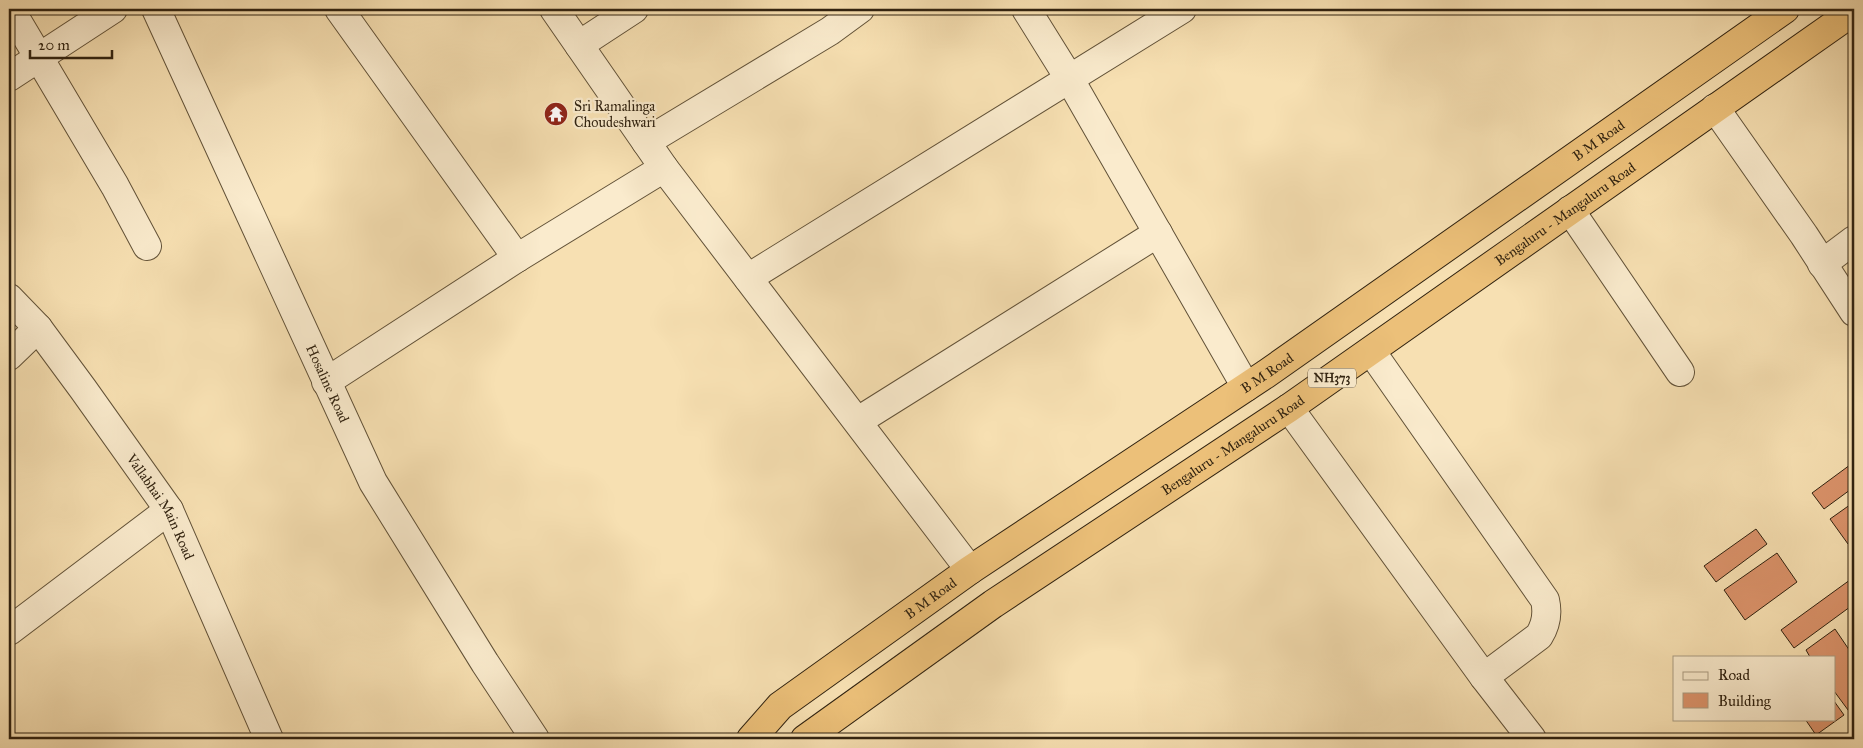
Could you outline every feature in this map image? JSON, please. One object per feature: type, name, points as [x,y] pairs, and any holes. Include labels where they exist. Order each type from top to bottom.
[{"type":"highway","name":"B M Road","points":[[751,739],[780,706],[970,570],[1246,387],[1785,9]]},
{"type":"highway","name":"Bengaluru - Mangaluru Road","points":[[805,739],[993,604],[1289,408],[1854,11]]},
{"type":"highway","points":[[970,570],[993,604]]},
{"type":"street","points":[[10,9],[115,186],[147,246]]},
{"type":"street","points":[[9,77],[113,9]]},
{"type":"street","name":"Hosaline Road","points":[[156,9],[372,482],[485,663],[535,739]]},
{"type":"street","points":[[339,9],[517,258]]},
{"type":"street","points":[[554,9],[664,168],[970,570]]},
{"type":"street","points":[[579,45],[634,9]]},
{"type":"street","points":[[646,142],[830,31],[860,9]]},
{"type":"street","points":[[1026,9],[1069,78],[1246,387]]},
{"type":"street","points":[[748,278],[1182,9]]},
{"type":"street","points":[[1716,108],[1804,235],[1854,312]]},
{"type":"street","points":[[326,382],[517,258],[664,168]]},
{"type":"street","points":[[1570,210],[1680,372]]},
{"type":"street","points":[[858,421],[1158,233]]},
{"type":"street","points":[[1822,264],[1854,240]]},
{"type":"street","name":"Vallabhai Main Road","points":[[9,298],[38,328],[169,510],[270,739]]},
{"type":"street","points":[[9,356],[38,328]]},
{"type":"street","points":[[1371,350],[1545,600],[1546,617],[1544,628],[1539,636],[1484,677]]},
{"type":"street","points":[[1289,408],[1484,677],[1532,739]]},
{"type":"street","points":[[9,631],[169,510]]},
{"type":"building","points":[[1854,462],[1854,487],[1824,509],[1812,493]]},
{"type":"building","points":[[1854,502],[1854,540],[1848,544],[1830,519]]},
{"type":"building","points":[[1756,529],[1767,544],[1716,582],[1704,566]]},
{"type":"building","points":[[1777,553],[1797,582],[1745,620],[1724,590]]},
{"type":"building","points":[[1854,577],[1854,604],[1794,648],[1781,630]]},
{"type":"building","points":[[1835,629],[1854,657],[1854,712],[1851,714],[1836,694],[1836,656],[1809,656],[1806,650]]},
{"type":"building","points":[[1836,704],[1844,715],[1816,735],[1806,720],[1836,720]]},
{"type":"place","name":"Sri Ramalinga Choudeshwari","points":[[556,114]]}]
